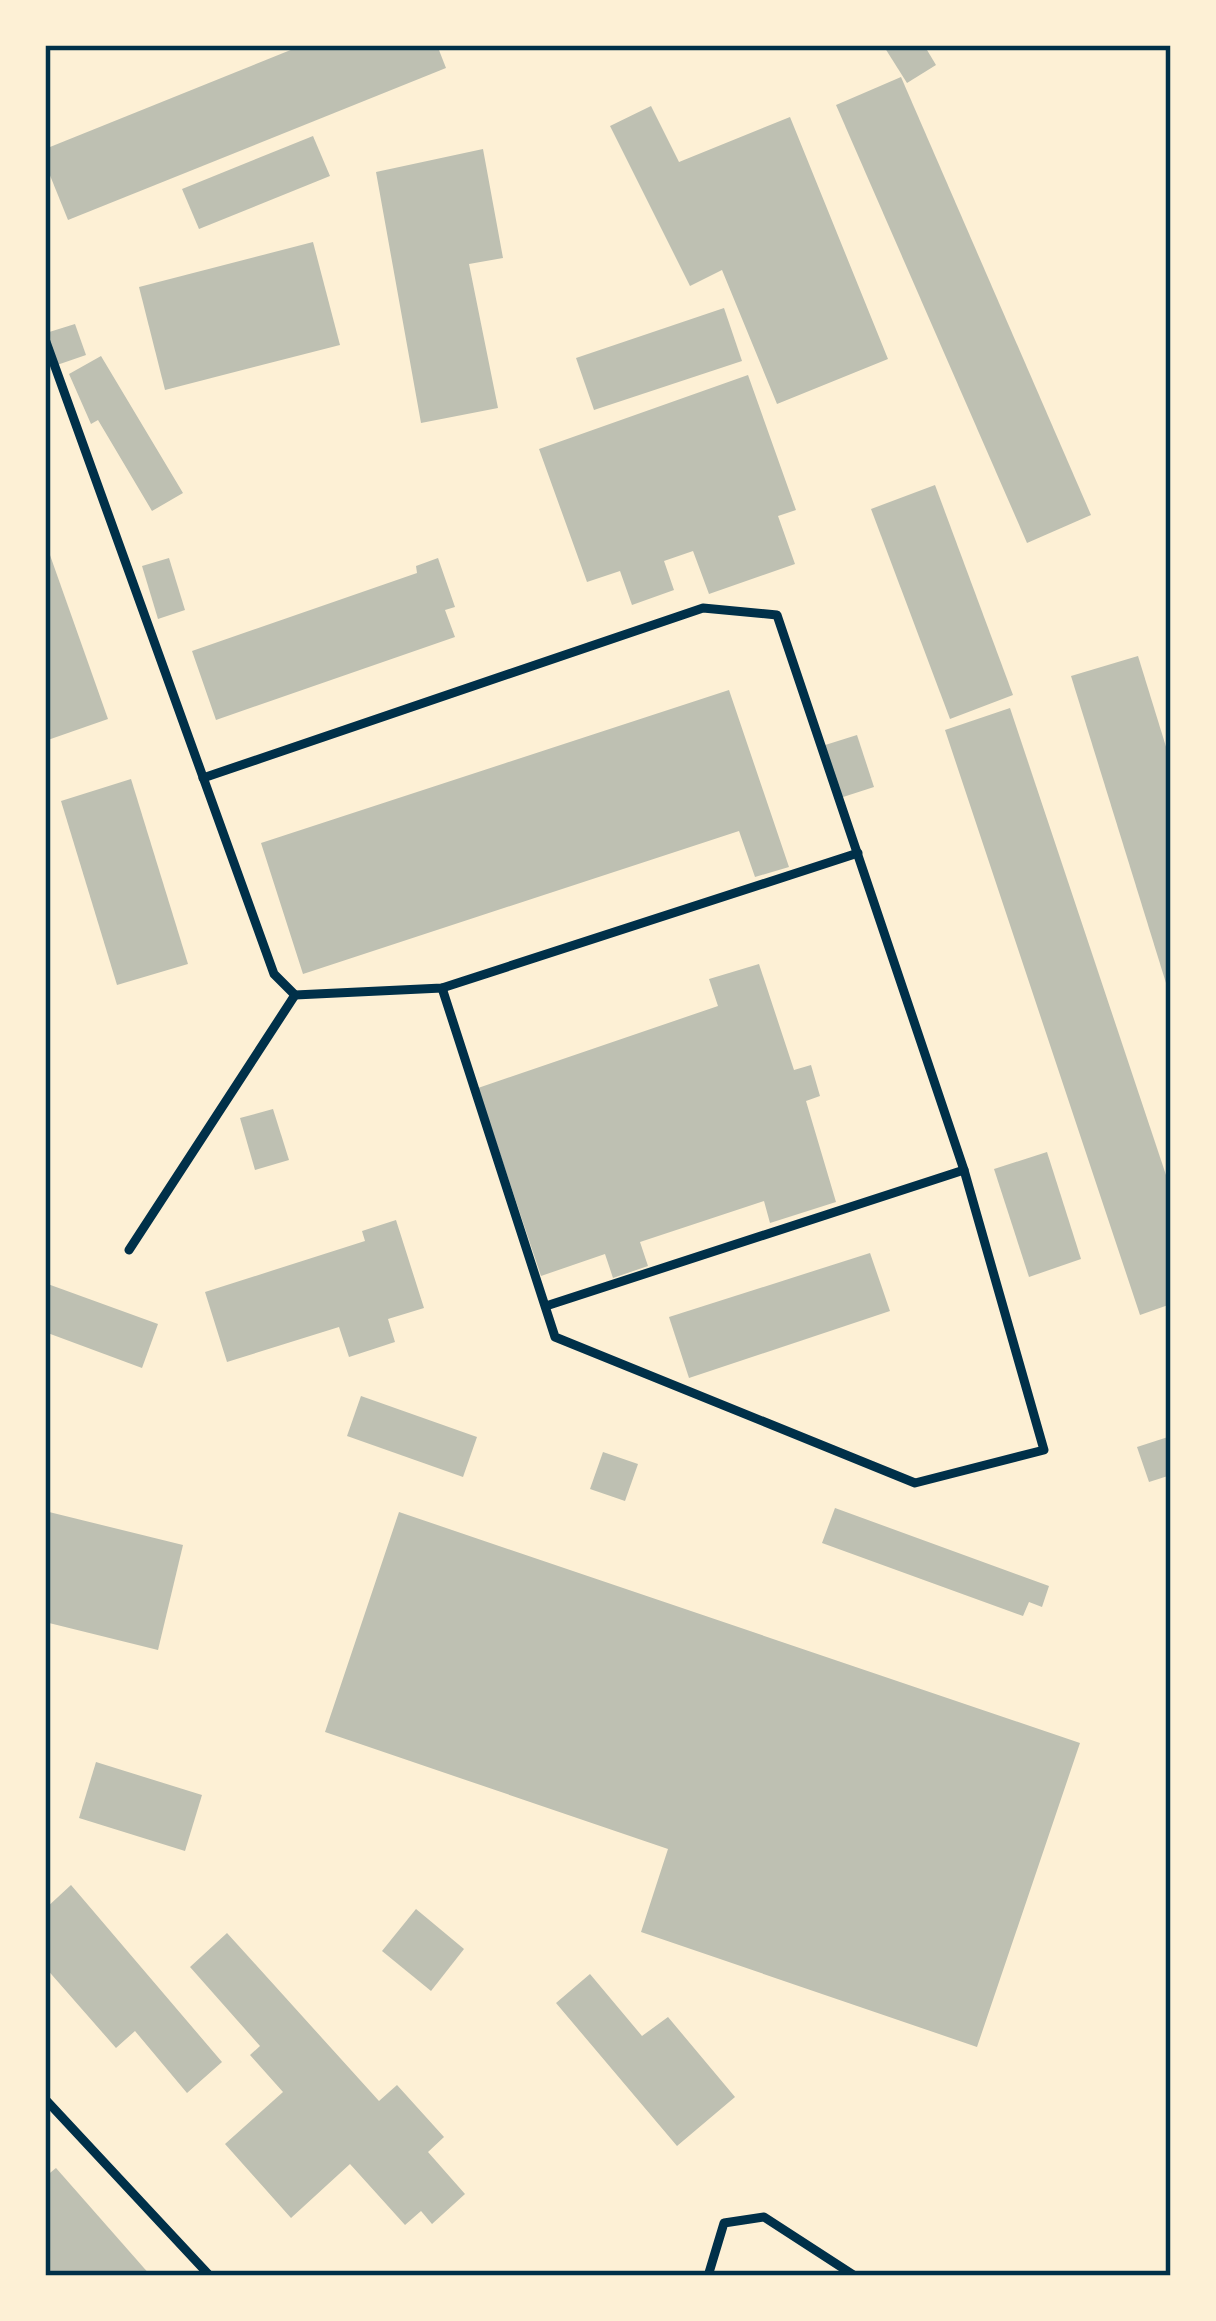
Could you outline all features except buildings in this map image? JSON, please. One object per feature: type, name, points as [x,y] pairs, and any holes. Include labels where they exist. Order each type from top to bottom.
[{"type":"lane","points":[[45,340],[274,974],[295,995],[442,988],[858,853]]},
{"type":"lane","points":[[203,778],[703,608],[777,615],[964,1170],[1044,1450],[915,1483],[555,1337],[442,988]]},
{"type":"lane","points":[[129,1250],[295,995]]},
{"type":"lane","points":[[546,1306],[964,1170]]},
{"type":"lane","points":[[45,2098],[210,2276]]},
{"type":"lane","points":[[708,2276],[724,2223],[764,2217],[855,2276]]}]
